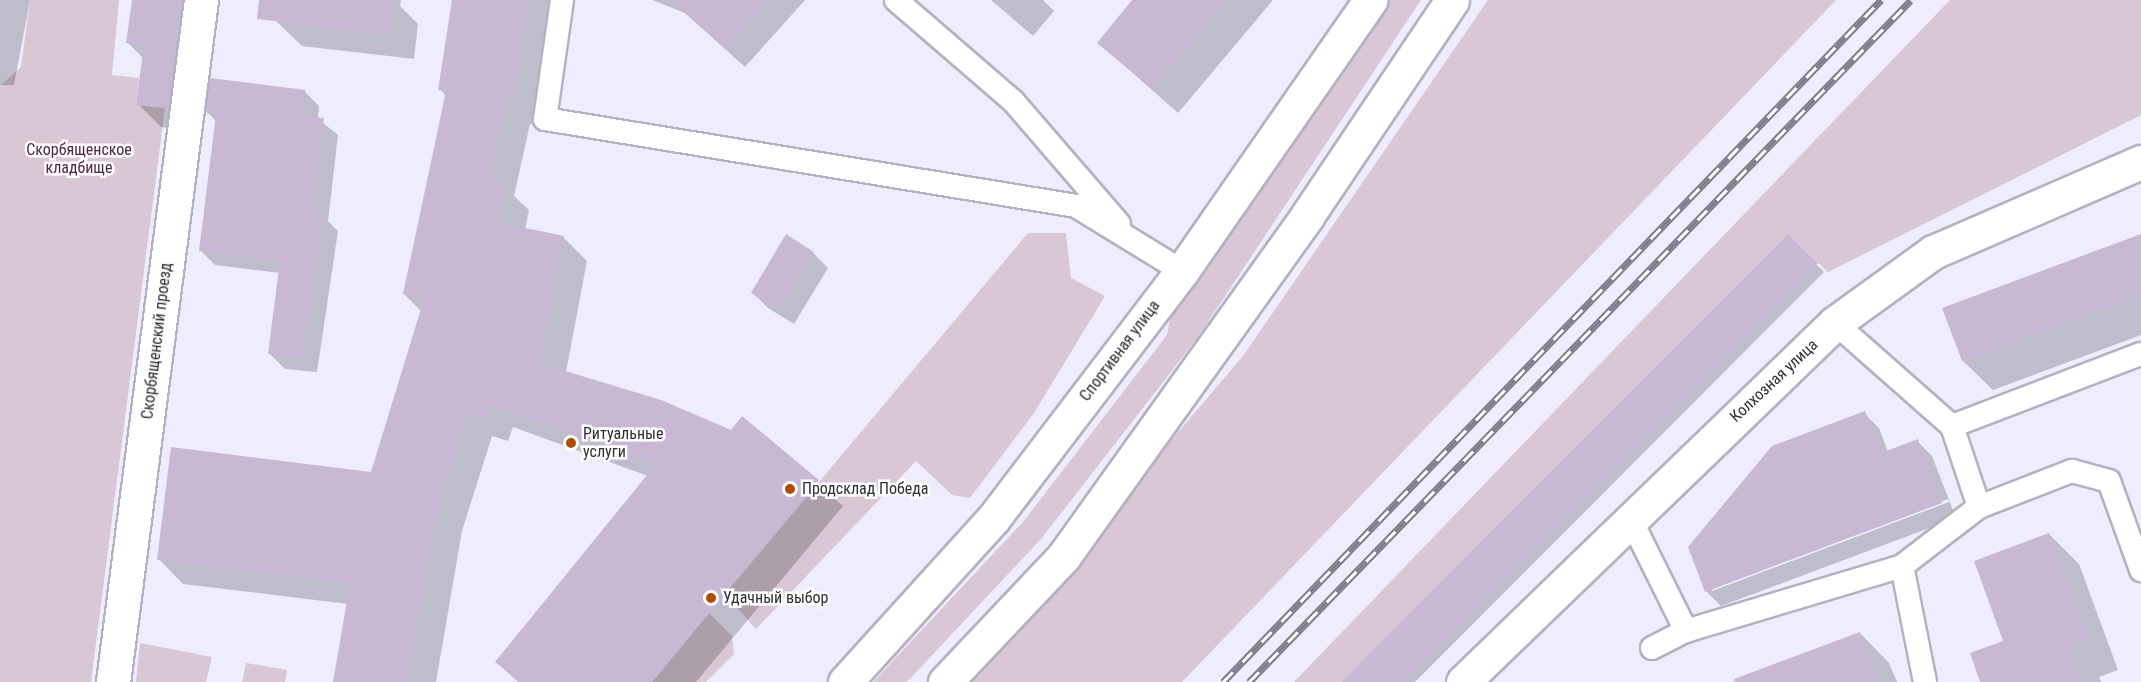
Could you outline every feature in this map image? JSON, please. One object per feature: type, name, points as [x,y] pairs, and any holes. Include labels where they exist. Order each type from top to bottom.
[{"type":"main road","name":"Скорбященский проезд","points":[[113,682],[201,0]]},
{"type":"main road","name":"Спортивная улица","points":[[845,682],[993,519],[1182,271],[1370,0]]},
{"type":"main road","points":[[945,682],[1064,556],[1300,226],[1452,0]]},
{"type":"main road","name":"Колхозная улица","points":[[1463,682],[1630,518],[1835,323],[1933,252],[2141,162]]},
{"type":"lane","points":[[562,0],[545,119],[1076,206],[1182,271]]},
{"type":"lane","points":[[896,0],[1013,102],[1130,238]]},
{"type":"lane","points":[[1835,323],[1952,426],[1979,507]]},
{"type":"lane","points":[[1952,426],[2141,354]]},
{"type":"lane","points":[[1652,648],[1686,631],[1902,566],[1979,507],[2072,471],[2109,481],[2141,570]]},
{"type":"lane","points":[[1630,518],[1686,631]]},
{"type":"lane","points":[[1902,566],[1926,682]]},
{"type":"green space","name":"Скорбященское кладбище","points":[[30,0],[119,0],[112,75],[139,78],[136,105],[165,108],[91,682],[0,682],[0,86],[21,67]]},
{"type":"green space","points":[[1390,0],[1421,0],[1198,337],[1041,539],[907,682],[873,682],[1023,522],[1167,335],[1170,318]]},
{"type":"green space","points":[[1488,0],[1836,0],[1182,682],[965,682],[1243,356]]},
{"type":"green space","points":[[1950,0],[2141,0],[2141,115],[1828,272],[1788,234],[1341,682],[1294,682]]},
{"type":"green space","points":[[1028,233],[1066,233],[1071,278],[1105,296],[1034,413],[970,498],[952,495],[916,461],[756,629],[725,594]]},
{"type":"green space","points":[[709,613],[732,636],[734,654],[706,682],[652,682]]},
{"type":"green space","points":[[140,643],[212,657],[206,682],[136,682]]},
{"type":"green space","points":[[246,663],[287,670],[285,682],[242,682]]},
{"type":"building","points":[[132,0],[181,0],[168,108],[136,105],[144,45],[126,43]]},
{"type":"building","points":[[259,0],[393,0],[389,35],[257,19]]},
{"type":"building","points":[[452,0],[528,0],[513,101],[506,100],[489,181],[505,185],[497,222],[564,236],[539,363],[661,400],[731,430],[742,416],[819,480],[652,682],[520,682],[495,662],[656,464],[489,404],[484,418],[468,413],[438,506],[407,682],[333,682],[350,583],[157,560],[171,447],[371,472],[424,299],[403,294],[446,91],[438,90]]},
{"type":"building","points":[[670,0],[767,0],[725,48]]},
{"type":"building","points":[[1132,0],[1227,0],[1152,89],[1097,43]]},
{"type":"building","points":[[210,78],[305,90],[302,116],[324,118],[313,213],[324,214],[302,358],[268,354],[280,261],[199,251],[216,114],[205,112]]},
{"type":"building","points":[[786,234],[814,252],[779,310],[751,293]]},
{"type":"building","points":[[1788,234],[1818,263],[1400,682],[1341,682]]},
{"type":"building","points":[[2141,234],[2141,294],[1962,361],[1942,308]]},
{"type":"building","points":[[1865,411],[1881,453],[1918,439],[1942,503],[1705,592],[1688,547],[1772,446]]},
{"type":"building","points":[[2049,533],[2089,640],[2070,647],[2083,682],[1980,682],[1970,653],[2003,641],[1974,561]]},
{"type":"building","points":[[1860,632],[1879,682],[1735,682],[1734,679]]},
{"type":"railway","points":[[1223,682],[1881,0]]},
{"type":"railway","points":[[1249,682],[1911,0]]},
{"type":"place","name":"Ритуальные услуги","points":[[571,443]]},
{"type":"place","name":"Продсклад Победа","points":[[790,489]]},
{"type":"place","name":"Удачный выбор","points":[[711,598]]}]
